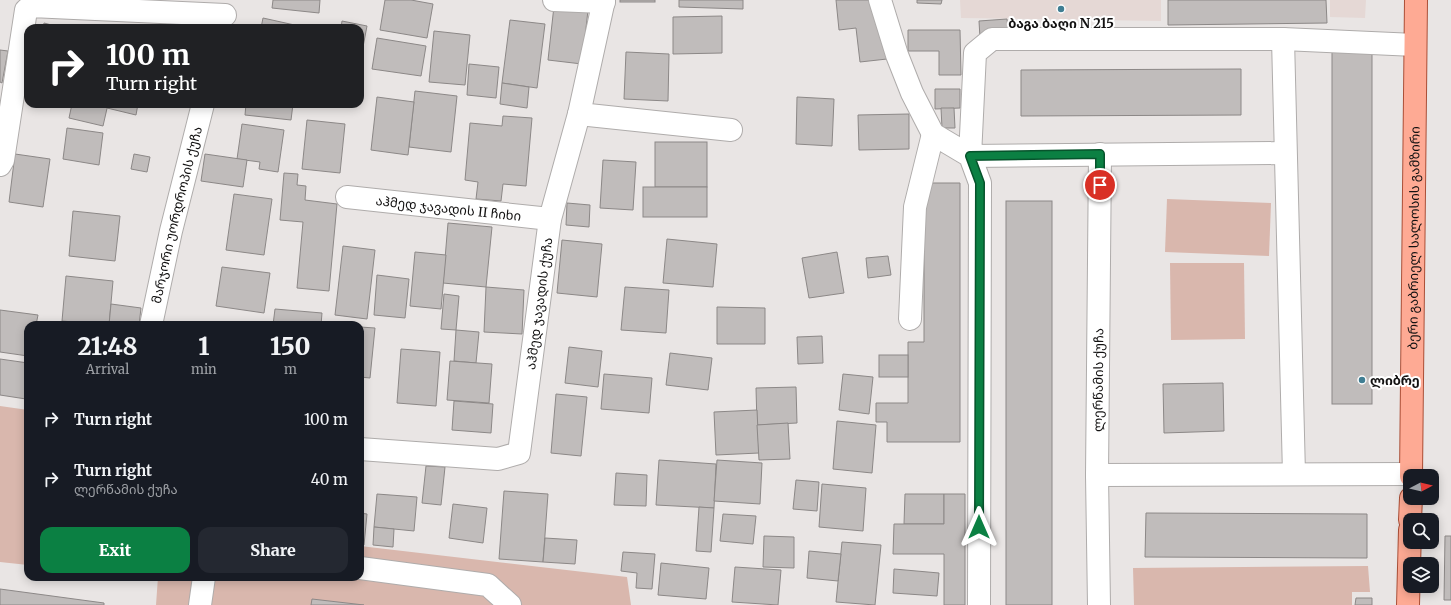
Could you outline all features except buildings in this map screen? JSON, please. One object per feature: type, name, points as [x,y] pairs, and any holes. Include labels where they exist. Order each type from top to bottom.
[{"type":"main road","name":"ბერი გაბრიელ სალოსის გამზირი","points":[[1411,469],[1416,0]]},
{"type":"main road","points":[[1408,605],[1409,549]]},
{"type":"street","points":[[554,0],[604,1]]},
{"type":"street","points":[[880,0],[905,74],[933,134],[970,156],[1285,153]]},
{"type":"street","name":"აჰმედ ჯავადის ქუჩა","points":[[364,449],[498,460],[519,453],[550,219],[579,114],[604,1]]},
{"type":"street","points":[[0,165],[3,160],[26,10],[30,6],[225,14]]},
{"type":"street","points":[[979,605],[980,183],[970,156],[975,53],[992,38],[1283,40],[1415,45]]},
{"type":"street","points":[[1283,40],[1294,474]]},
{"type":"street","name":"მარჯორი უორდროპის ქუჩა","points":[[152,321],[171,232],[202,108]]},
{"type":"street","points":[[579,114],[731,130]]},
{"type":"street","points":[[910,319],[914,207],[933,134]]},
{"type":"street","name":"ლერწამის ქუჩა","points":[[1100,154],[1097,475],[1100,605]]},
{"type":"street","name":"აჰმედ ჯავადის II ჩიხი","points":[[347,197],[550,219]]},
{"type":"street","points":[[1097,475],[1403,475]]},
{"type":"street","points":[[364,569],[488,585],[510,605]]},
{"type":"street","points":[[200,605],[203,581]]},
{"type":"shaded area","name":"ბაგა ბაღი N 215","points":[[960,0],[1161,0],[1161,21],[961,18]]},
{"type":"shaded area","points":[[1330,0],[1366,0],[1365,18],[1330,17]]},
{"type":"shaded area","points":[[1167,199],[1271,203],[1269,256],[1165,252]]},
{"type":"shaded area","points":[[1170,263],[1244,263],[1245,339],[1171,340]]},
{"type":"shaded area","points":[[0,406],[24,409],[24,565],[0,562]]},
{"type":"shaded area","points":[[364,546],[627,577],[631,605],[156,605],[158,581],[364,581]]},
{"type":"shaded area","points":[[1368,566],[1370,592],[1352,592],[1352,605],[1134,605],[1133,568]]},
{"type":"place","name":"ბაგა ბაღი N 215","points":[[1061,9]]},
{"type":"place","name":"ლიბრე","points":[[1362,380]]},
{"type":"route","points":[[979,527],[980,183],[970,156],[1100,154],[1100,185]]}]
